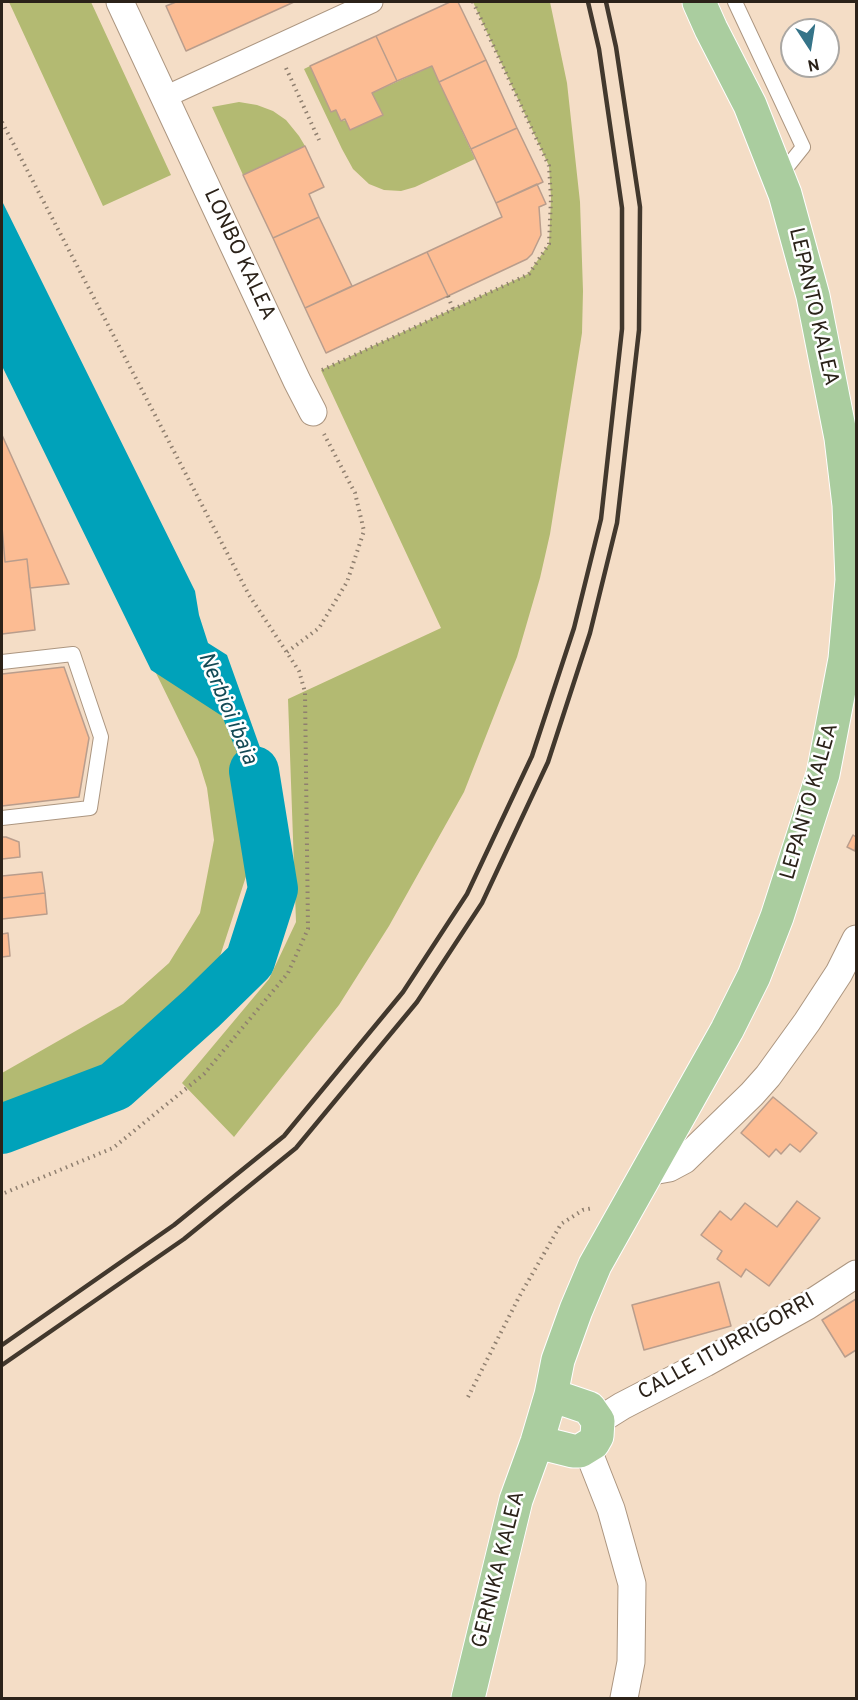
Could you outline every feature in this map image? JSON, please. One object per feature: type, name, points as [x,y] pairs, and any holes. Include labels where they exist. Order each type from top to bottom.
[{"type":"main road","name":"LEPANTO KALEA","points":[[551,1395],[558,1360],[595,1264],[727,1030],[754,976],[777,917],[823,774],[845,658],[852,580],[849,506],[841,438],[813,296],[778,178],[750,105],[705,3]]},
{"type":"main road","points":[[537,1442],[573,1451],[593,1434],[589,1408],[551,1395]]},
{"type":"main road","name":"GERNIKA KALEA","points":[[468,1698],[516,1500],[551,1395]]},
{"type":"street","name":"LONBO KALEA","points":[[120,2],[313,412]]},
{"type":"street","points":[[165,97],[372,2]]},
{"type":"street","points":[[647,1172],[669,1168],[684,1160],[752,1094],[807,1022],[839,974],[856,939]]},
{"type":"street","name":"CALLE ITURRIGORRI","points":[[593,1434],[622,1406],[807,1306],[856,1274]]},
{"type":"street","points":[[593,1434],[632,1584],[631,1662],[624,1698]]},
{"type":"lane","points":[[735,2],[803,147],[778,178]]},
{"type":"lane","points":[[2,662],[73,654],[101,737],[90,808],[2,818]]},
{"type":"path","points":[[297,381],[529,274],[549,244],[551,228],[549,166],[472,2]]},
{"type":"path","points":[[276,46],[319,140]]},
{"type":"path","points":[[2,122],[249,595],[299,671],[305,692],[308,929],[288,973],[204,1074],[113,1148],[2,1194]]},
{"type":"path","points":[[448,296],[453,309]]},
{"type":"path","points":[[286,652],[318,628],[347,582],[364,531],[355,494],[313,412]]},
{"type":"path","points":[[468,1397],[519,1297],[561,1224],[583,1210],[610,1205],[623,1215]]},
{"type":"green space","points":[[9,2],[91,2],[171,175],[103,206]]},
{"type":"green space","points":[[473,2],[550,2],[567,83],[580,202],[582,333],[550,534],[517,657],[464,792],[389,926],[339,1005],[234,1137],[182,1083],[269,979],[296,922],[288,699],[441,628],[321,370],[528,274],[549,244],[551,198],[549,166]]},
{"type":"green space","points":[[310,66],[331,111],[336,110],[341,121],[382,115],[372,93],[432,66],[475,159],[415,187],[401,191],[384,190],[369,184],[353,169],[342,149],[304,69]]},
{"type":"green space","points":[[239,102],[273,111],[286,120],[305,146],[243,175],[212,107]]},
{"type":"green space","points":[[2,264],[232,703],[251,861],[210,987],[92,1083],[2,1120],[2,1073],[123,1004],[169,963],[200,913],[214,840],[207,788],[198,759],[92,542]]},
{"type":"water","points":[[2,201],[195,591],[199,615],[208,643],[227,655],[263,756],[277,842],[250,833],[240,760],[222,716],[151,670],[2,366]]},
{"type":"building","points":[[176,2],[294,2],[186,51],[166,6]]},
{"type":"building","points":[[450,2],[458,2],[486,60],[439,82],[432,66],[397,81],[376,36]]},
{"type":"building","points":[[376,36],[397,81],[372,93],[383,115],[350,130],[345,119],[341,121],[336,110],[331,112],[310,66]]},
{"type":"building","points":[[486,60],[517,128],[471,149],[439,82]]},
{"type":"building","points":[[517,128],[543,182],[496,203],[471,149]]},
{"type":"building","points":[[305,146],[324,187],[309,194],[319,217],[273,238],[243,175]]},
{"type":"building","points":[[537,184],[546,204],[539,207],[541,235],[532,254],[527,259],[448,296],[427,252],[502,217],[496,203]]},
{"type":"building","points":[[319,217],[352,286],[305,308],[273,238]]},
{"type":"building","points":[[427,252],[448,296],[326,353],[305,308]]},
{"type":"building","points":[[2,435],[69,584],[30,588],[27,559],[5,562],[2,527]]},
{"type":"building","points":[[2,527],[5,562],[27,559],[35,630],[2,634]]},
{"type":"building","points":[[64,667],[89,738],[79,797],[2,806],[2,674]]},
{"type":"building","points":[[853,835],[856,837],[855,851],[847,847]]},
{"type":"building","points":[[2,837],[19,842],[20,857],[2,859]]},
{"type":"building","points":[[42,872],[45,893],[2,898],[2,876]]},
{"type":"building","points":[[45,893],[47,914],[2,919],[2,898]]},
{"type":"building","points":[[8,933],[10,956],[2,957],[2,934]]},
{"type":"building","points":[[773,1097],[817,1133],[800,1152],[790,1144],[781,1154],[776,1149],[769,1157],[741,1133]]},
{"type":"building","points":[[797,1201],[820,1218],[769,1286],[746,1269],[741,1277],[717,1259],[722,1251],[701,1235],[720,1211],[731,1220],[745,1203],[777,1227]]},
{"type":"building","points":[[719,1282],[731,1326],[644,1350],[632,1305]]},
{"type":"building","points":[[856,1299],[856,1350],[845,1357],[822,1320]]},
{"type":"waterway","name":"Nerbioi ibaia","points":[[2,1129],[115,1086],[202,1008],[250,961],[273,889],[254,771]]},
{"type":"railway","points":[[2,1345],[174,1225],[284,1136],[403,992],[467,894],[532,756],[574,628],[601,519],[622,329],[622,208],[599,49],[588,2]]},
{"type":"railway","points":[[2,1365],[184,1239],[296,1148],[417,1002],[482,903],[548,762],[590,633],[617,523],[639,330],[640,207],[616,47],[606,2]]}]
